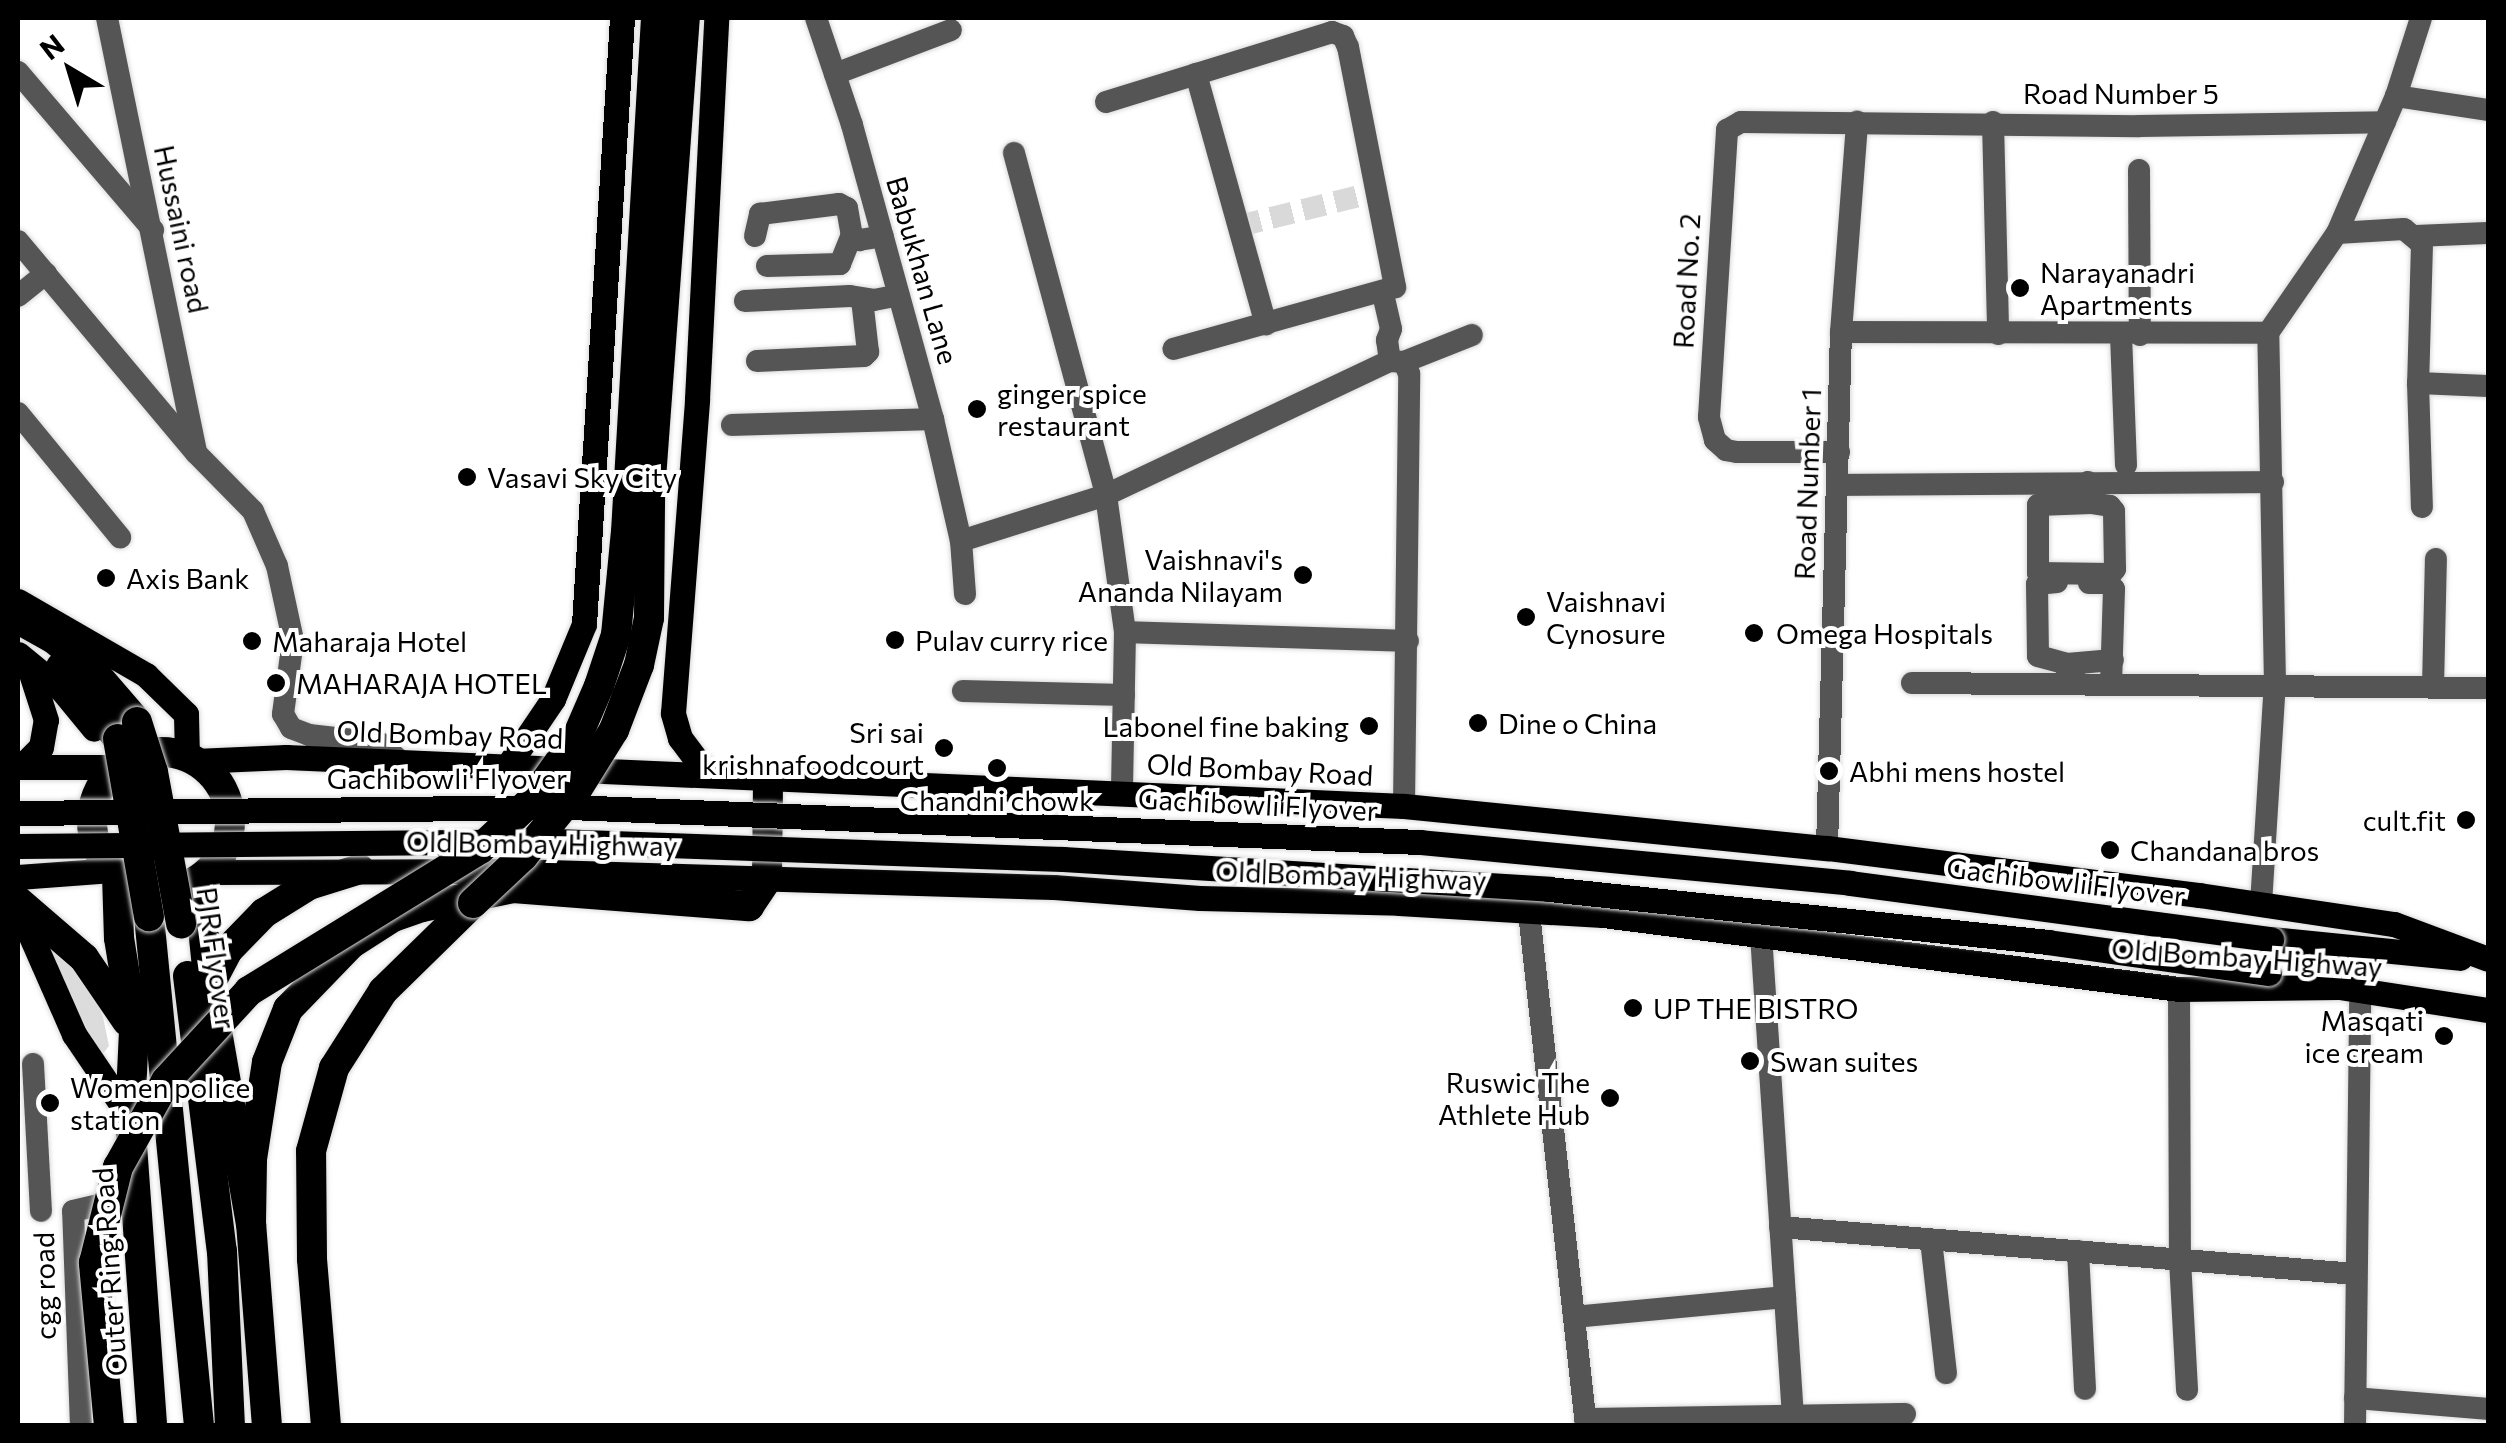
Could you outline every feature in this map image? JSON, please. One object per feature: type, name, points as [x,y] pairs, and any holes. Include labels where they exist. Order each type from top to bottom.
[{"type":"highway","points":[[110,1426],[94,1263],[118,1167],[166,1082],[249,991],[480,849],[534,798],[577,737],[599,686],[616,635],[626,532],[656,18]]},
{"type":"highway","points":[[326,1426],[312,1259],[311,1151],[334,1068],[383,991],[523,856],[576,791],[614,730],[639,665],[649,618],[650,492],[685,18]]},
{"type":"highway","name":"PJR Flyover","points":[[18,619],[54,639],[94,672],[137,722],[153,772],[182,924],[222,1251],[230,1426]]},
{"type":"highway","points":[[20,651],[72,675],[118,739],[149,916],[198,1426]]},
{"type":"highway","points":[[155,752],[191,759],[214,776],[226,796],[230,819],[226,843],[202,876],[156,890],[135,886],[114,873],[94,841],[91,821],[94,800],[120,766],[155,752]]},
{"type":"highway","points":[[251,1222],[252,1159],[267,1062],[288,1009],[350,944],[393,917],[513,888],[749,906],[767,879],[768,777]]},
{"type":"highway","points":[[209,986],[228,950],[264,912],[309,885],[360,870]]},
{"type":"highway","name":"Outer Ring Road","points":[[114,873],[134,1032],[130,1117],[152,1426]]},
{"type":"highway","points":[[202,876],[209,986],[251,1222],[268,1426]]},
{"type":"highway","points":[[18,904],[84,958],[134,1032]]},
{"type":"main road","points":[[507,767],[553,699],[584,624],[622,18]]},
{"type":"main road","points":[[707,774],[680,738],[673,713],[697,399],[716,18]]},
{"type":"main road","points":[[18,601],[146,675],[186,714],[191,759]]},
{"type":"main road","points":[[20,651],[62,690],[120,766]]},
{"type":"main road","points":[[19,767],[41,747],[46,720],[20,651]]},
{"type":"main road","name":"Old Bombay Road","points":[[191,759],[286,757],[1404,806],[1827,848],[2261,904],[2394,924],[2488,960]]},
{"type":"main road","points":[[19,767],[120,766]]},
{"type":"main road","name":"Gachibowli Flyover","points":[[18,813],[570,807],[1420,842],[1850,883],[2271,939],[2488,960]]},
{"type":"main road","points":[[18,846],[555,841],[1063,858],[1549,888],[2048,942],[2269,974],[2349,990]]},
{"type":"main road","name":"Old Bombay Highway","points":[[202,876],[360,870],[767,879],[1054,886],[1200,898],[1399,903],[1603,915],[2179,988],[2349,990],[2488,1010]]},
{"type":"main road","points":[[18,878],[114,873]]},
{"type":"main road","points":[[18,904],[74,1034],[130,1117]]},
{"type":"street","name":"Hussaini road","points":[[107,18],[196,453]]},
{"type":"street","name":"Babukhan Lane","points":[[816,18],[933,419],[961,541],[965,594]]},
{"type":"street","points":[[2261,904],[2276,684],[2268,333],[2336,233],[2396,96],[2421,18]]},
{"type":"street","points":[[835,74],[952,30]]},
{"type":"street","points":[[1106,102],[1332,32],[1343,36],[1396,284],[1375,296],[1173,349]]},
{"type":"street","points":[[18,72],[153,230]]},
{"type":"street","points":[[1196,74],[1266,324]]},
{"type":"street","points":[[2396,96],[2488,110]]},
{"type":"street","name":"Road No. 2","points":[[1839,452],[1737,452],[1726,450],[1714,440],[1709,417],[1723,144],[1726,130],[1741,122],[1858,122]]},
{"type":"street","name":"Road Number 5","points":[[1858,122],[2140,126],[2385,122]]},
{"type":"street","name":"Road Number 1","points":[[1827,848],[1842,332],[1858,122]]},
{"type":"street","points":[[1993,122],[1998,334]]},
{"type":"street","points":[[1014,153],[1106,494],[1125,632],[1122,791]]},
{"type":"street","points":[[2126,466],[2138,170]]},
{"type":"street","points":[[755,236],[760,214],[839,204],[847,208],[852,236],[840,264],[766,266]]},
{"type":"street","points":[[2336,233],[2404,230],[2422,244],[2418,383],[2422,507]]},
{"type":"street","points":[[2416,236],[2488,234]]},
{"type":"street","points":[[852,236],[859,240],[882,236]]},
{"type":"street","points":[[18,241],[196,453],[254,511],[277,566],[293,640],[284,714],[291,728],[309,736],[380,743],[401,762]]},
{"type":"street","points":[[18,296],[46,273]]},
{"type":"street","points":[[744,301],[899,295]]},
{"type":"street","points":[[1375,296],[1391,329],[1394,354],[1410,374],[1404,806]]},
{"type":"street","points":[[757,361],[864,356],[868,352],[862,299]]},
{"type":"street","points":[[1842,332],[2268,333]]},
{"type":"street","points":[[961,541],[1106,494],[1394,354],[1472,335]]},
{"type":"street","points":[[2418,383],[2488,386]]},
{"type":"street","points":[[18,412],[120,537]]},
{"type":"street","points":[[732,426],[933,419]]},
{"type":"street","points":[[18,451],[36,435]]},
{"type":"street","points":[[1838,485],[2090,492],[2273,482]]},
{"type":"street","points":[[2090,492],[2114,512],[2115,569],[2111,574],[2038,572],[2038,505],[2090,492]]},
{"type":"street","points":[[2432,687],[2436,559]]},
{"type":"street","points":[[2111,684],[2114,589],[2107,583],[2037,584],[2038,656],[2067,674],[2111,684],[2488,688]]},
{"type":"street","points":[[1125,632],[1408,641]]},
{"type":"street","points":[[1912,683],[2067,674],[2113,660]]},
{"type":"street","points":[[963,691],[1124,695]]},
{"type":"street","points":[[1529,913],[1586,1422],[1905,1414]]},
{"type":"street","points":[[1761,935],[1793,1414]]},
{"type":"street","points":[[2179,988],[2180,1260],[2187,1390]]},
{"type":"street","points":[[2349,990],[2356,1274],[2355,1426]]},
{"type":"street","points":[[33,1064],[29,1211],[73,1211]]},
{"type":"street","name":"cgg road","points":[[81,1426],[73,1211],[138,1196]]},
{"type":"street","points":[[1780,1228],[2356,1274]]},
{"type":"street","points":[[1931,1240],[1946,1373]]},
{"type":"street","points":[[2078,1252],[2085,1389]]},
{"type":"street","points":[[1574,1317],[1785,1297]]},
{"type":"street","points":[[2355,1398],[2488,1409]]},
{"type":"shaded area","points":[[44,935],[93,992],[103,1017],[109,1046],[94,1064]]},
{"type":"tunnel","points":[[1239,226],[1379,191]]},
{"type":"place","name":"Narayanadri Apartments","points":[[2020,288]]},
{"type":"place","name":"ginger spice restaurant","points":[[977,409]]},
{"type":"place","name":"Vasavi Sky City","points":[[467,477]]},
{"type":"place","name":"Vaishnavi's Ananda Nilayam","points":[[1303,575]]},
{"type":"place","name":"Axis Bank","points":[[106,578]]},
{"type":"place","name":"Vaishnavi Cynosure","points":[[1526,617]]},
{"type":"place","name":"Omega Hospitals","points":[[1754,633]]},
{"type":"place","name":"Pulav curry rice","points":[[895,640]]},
{"type":"place","name":"Maharaja Hotel","points":[[252,641]]},
{"type":"place","name":"MAHARAJA HOTEL","points":[[276,683]]},
{"type":"place","name":"Dine o China","points":[[1478,723]]},
{"type":"place","name":"Labonel fine baking","points":[[1369,726]]},
{"type":"place","name":"Sri sai krishnafoodcourt","points":[[944,748]]},
{"type":"place","name":"Chandni chowk","points":[[997,768]]},
{"type":"place","name":"Abhi mens hostel","points":[[1829,771]]},
{"type":"place","name":"cult.fit","points":[[2466,820]]},
{"type":"place","name":"Chandana bros","points":[[2110,850]]},
{"type":"place","name":"UP THE BISTRO","points":[[1633,1008]]},
{"type":"place","name":"Masqati ice cream","points":[[2444,1036]]},
{"type":"place","name":"Swan suites","points":[[1750,1061]]},
{"type":"place","name":"Ruswic The Athlete Hub","points":[[1610,1098]]},
{"type":"place","name":"Women police station","points":[[50,1103]]}]
